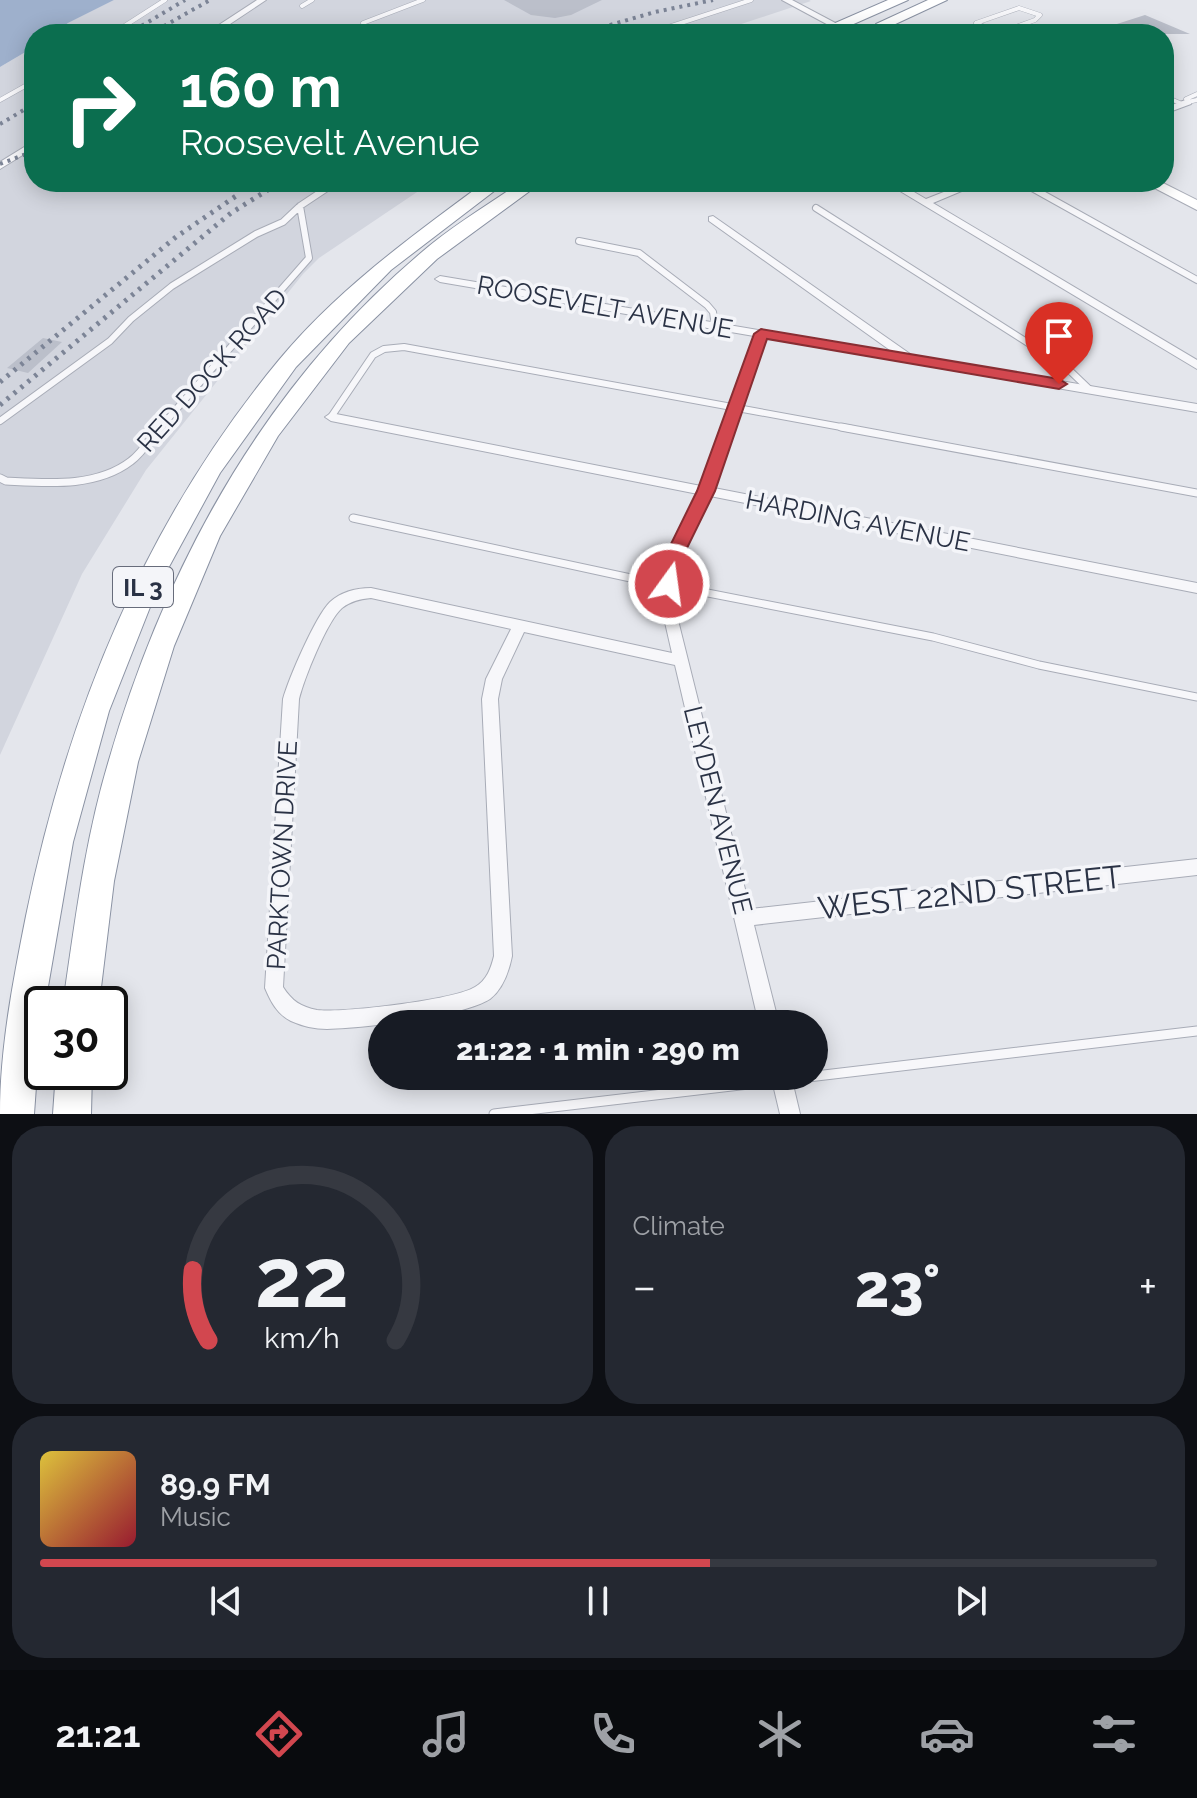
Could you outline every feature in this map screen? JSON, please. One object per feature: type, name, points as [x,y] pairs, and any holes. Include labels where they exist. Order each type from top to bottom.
[{"type":"highway","points":[[842,24],[901,0]]},
{"type":"highway","points":[[893,24],[940,0]]},
{"type":"highway","points":[[809,24],[810,12]]},
{"type":"highway","name":"IL 3","points":[[15,1114],[31,973],[74,771],[101,687],[151,569],[181,513],[224,445],[307,339],[382,267],[482,192]]},
{"type":"highway","name":"IL 3","points":[[83,986],[103,839],[120,763],[169,617],[229,493],[289,401],[343,336],[379,299],[445,243],[519,192]]},
{"type":"highway","points":[[72,1114],[73,1090]]},
{"type":"main road","points":[[1170,192],[1197,206]]},
{"type":"street","points":[[225,24],[262,0]]},
{"type":"street","points":[[786,0],[833,24]]},
{"type":"street","points":[[0,166],[24,150]]},
{"type":"street","points":[[907,192],[1197,365]]},
{"type":"street","points":[[925,203],[953,192]]},
{"type":"street","points":[[713,219],[912,359]]},
{"type":"street","name":"ROOSEVELT AVENUE","points":[[440,279],[1197,408]]},
{"type":"street","points":[[668,590],[687,525],[706,491],[761,334]]},
{"type":"street","name":"HARDING AVENUE","points":[[331,417],[1197,588]]},
{"type":"street","name":"LEYDEN AVENUE","points":[[668,590],[681,661],[766,1010]]},
{"type":"street","name":"PARKTOWN DRIVE","points":[[520,625],[494,679],[490,699],[503,956],[500,971],[492,984],[465,1002],[326,1020],[304,1018],[289,1011],[274,988],[291,699],[297,676],[332,609],[349,596],[371,593],[520,625],[681,661]]},
{"type":"street","name":"WEST 22ND STREET","points":[[744,918],[1197,867]]},
{"type":"street","points":[[784,1090],[790,1114]]},
{"type":"lane","points":[[128,24],[165,0]]},
{"type":"lane","points":[[302,6],[312,0]]},
{"type":"lane","points":[[363,23],[423,0]]},
{"type":"lane","points":[[678,24],[751,0]]},
{"type":"lane","points":[[982,24],[976,21],[1019,8],[1040,15],[1024,24]]},
{"type":"lane","points":[[0,100],[24,87]]},
{"type":"lane","points":[[1189,102],[1186,99],[1197,94]]},
{"type":"lane","points":[[0,421],[110,341],[131,319],[172,286],[256,234],[283,222],[322,192]]},
{"type":"lane","points":[[1039,192],[1197,280]]},
{"type":"lane","name":"RED DOCK ROAD","points":[[3,480],[92,480],[131,461],[309,258],[311,247],[300,216],[300,206]]},
{"type":"lane","points":[[816,208],[1066,367],[1089,389]]},
{"type":"lane","points":[[579,241],[632,249],[648,257],[707,305],[713,312],[715,326]]},
{"type":"lane","points":[[331,417],[373,355],[393,347],[427,350],[1197,493]]},
{"type":"lane","points":[[353,518],[668,590],[933,637],[1039,665],[1197,697]]},
{"type":"lane","points":[[828,1073],[1197,1031]]},
{"type":"lane","points":[[494,1114],[685,1090]]},
{"type":"shaded area","points":[[114,0],[811,1],[741,24],[68,23]]},
{"type":"shaded area","points":[[24,53],[24,192],[417,192],[319,258],[303,274],[146,470],[82,574],[0,755],[0,67]]},
{"type":"water","points":[[0,0],[114,0],[67,24],[24,24],[24,53],[0,67]]},
{"type":"building","points":[[504,0],[602,0],[571,15],[555,18],[531,15]]},
{"type":"building","points":[[1145,15],[1166,24],[1117,24]]},
{"type":"building","points":[[1174,27],[1190,34],[1174,34]]},
{"type":"building","points":[[43,338],[62,342],[28,373],[7,368]]},
{"type":"railway","points":[[145,24],[185,0]]},
{"type":"railway","points":[[168,24],[210,0]]},
{"type":"railway","points":[[614,24],[713,0]]},
{"type":"railway","points":[[0,124],[24,110]]},
{"type":"railway","points":[[0,164],[24,155]]},
{"type":"railway","points":[[0,405],[231,213],[265,192]]},
{"type":"railway","points":[[0,382],[176,237],[239,194]]},
{"type":"route","points":[[669,584],[677,550],[706,491],[761,334],[1059,384]]}]
